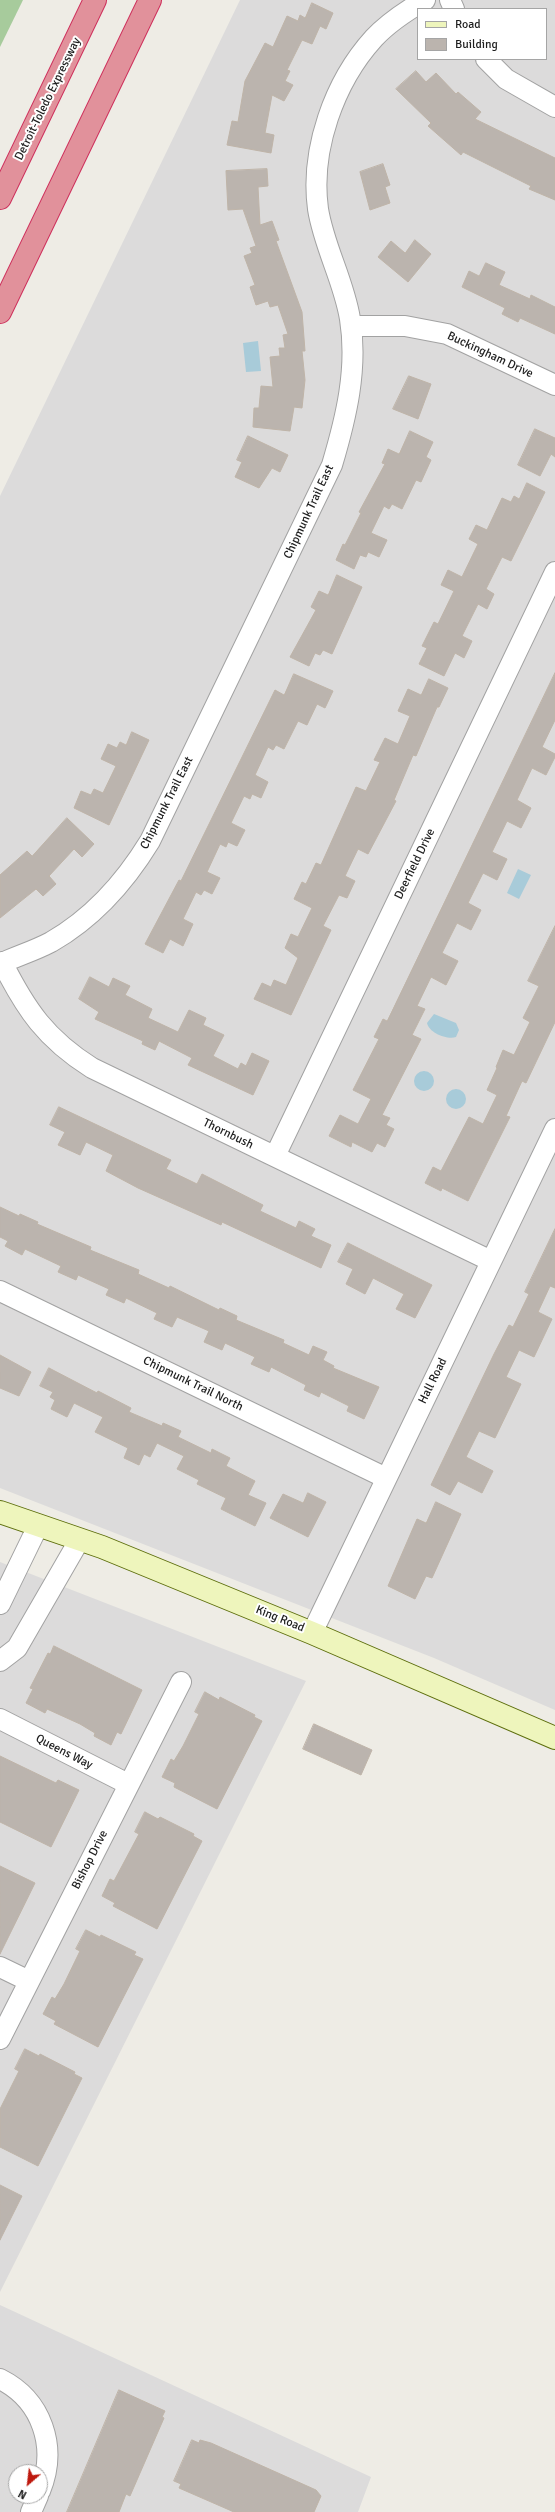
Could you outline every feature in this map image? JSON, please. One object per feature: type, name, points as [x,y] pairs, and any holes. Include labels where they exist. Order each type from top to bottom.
[{"type":"highway","name":"Detroit-Toledo Expressway","points":[[0,198],[95,0]]},
{"type":"highway","points":[[0,312],[150,0]]},
{"type":"main road","name":"King Road","points":[[0,1512],[80,1539],[312,1633],[555,1738]]},
{"type":"street","name":"Chipmunk Trail East","points":[[1,963],[51,942],[87,917],[120,884],[150,841],[332,465],[344,426],[350,393],[352,360],[351,326],[340,278],[318,209],[316,178],[319,150],[333,107],[357,60],[374,38],[388,25],[425,0]]},
{"type":"street","points":[[487,60],[506,79],[555,107]]},
{"type":"street","name":"Buckingham Drive","points":[[351,326],[405,326],[447,334],[555,386]]},
{"type":"street","name":"Deerfield Drive","points":[[275,1156],[555,572]]},
{"type":"street","name":"Thornbush","points":[[1,963],[33,1018],[49,1036],[72,1055],[99,1071],[491,1261]]},
{"type":"street","name":"Hall Road","points":[[312,1633],[555,1129]]},
{"type":"street","name":"Chipmunk Trail North","points":[[0,1291],[386,1478]]},
{"type":"street","points":[[0,1604],[38,1526]]},
{"type":"street","points":[[0,1661],[17,1648],[80,1539]]},
{"type":"street","name":"Bishop Drive","points":[[0,2039],[181,1682]]},
{"type":"street","name":"Queens Way","points":[[0,1719],[128,1784]]},
{"type":"street","points":[[0,1967],[29,1981]]},
{"type":"street","points":[[0,2379],[14,2386],[35,2408],[42,2422],[48,2455],[47,2464]]},
{"type":"shaded area","points":[[240,0],[555,0],[555,1710],[434,1658],[0,1488],[0,496]]},
{"type":"shaded area","points":[[0,1562],[306,1681],[0,2292]]},
{"type":"shaded area","points":[[0,2305],[371,2477],[358,2512],[0,2512]]},
{"type":"green space","points":[[0,0],[23,0],[0,47]]},
{"type":"water","points":[[258,341],[261,371],[246,372],[243,343]]},
{"type":"water","points":[[518,869],[531,875],[519,899],[507,893]]},
{"type":"water","points":[[434,1014],[456,1023],[459,1030],[456,1037],[443,1037],[428,1027],[427,1023]]},
{"type":"water","points":[[424,1071],[431,1074],[434,1081],[431,1088],[424,1091],[417,1088],[414,1081],[417,1074]]},
{"type":"water","points":[[456,1089],[463,1092],[466,1099],[463,1106],[456,1109],[449,1106],[446,1099],[449,1092]]},
{"type":"building","points":[[312,3],[333,13],[326,29],[320,26],[312,44],[302,40],[287,70],[290,71],[285,81],[293,85],[284,101],[272,95],[265,133],[274,135],[271,153],[227,145],[232,121],[238,122],[245,81],[265,43],[273,47],[287,16],[298,21],[300,15],[305,18]]},
{"type":"building","points":[[416,71],[426,82],[436,73],[456,94],[458,92],[481,112],[475,119],[555,158],[555,200],[529,189],[531,186],[463,152],[461,155],[428,126],[431,123],[396,89]]},
{"type":"building","points":[[383,164],[390,185],[385,187],[390,203],[370,210],[360,172]]},
{"type":"building","points":[[267,169],[268,186],[258,187],[260,225],[272,221],[279,240],[276,241],[302,312],[305,351],[302,351],[305,380],[302,408],[294,407],[290,431],[253,427],[254,408],[259,408],[261,386],[273,387],[270,357],[280,356],[279,348],[285,348],[283,335],[288,334],[278,305],[270,307],[268,301],[256,305],[250,287],[255,285],[244,256],[252,253],[250,248],[256,246],[243,209],[228,210],[226,171]]},
{"type":"building","points":[[415,240],[431,254],[408,282],[378,257],[391,241],[405,253]]},
{"type":"building","points":[[486,263],[505,272],[499,285],[530,299],[531,295],[555,307],[555,334],[520,318],[518,322],[502,314],[505,308],[462,287],[469,271],[479,276]]},
{"type":"building","points":[[409,376],[431,384],[418,419],[393,409]]},
{"type":"building","points":[[535,429],[555,438],[555,457],[551,454],[540,476],[518,465]]},
{"type":"building","points":[[410,431],[433,442],[426,457],[431,460],[421,482],[416,480],[402,509],[392,504],[389,509],[384,506],[371,533],[387,540],[379,557],[368,552],[366,557],[360,555],[354,569],[336,560],[343,544],[345,545],[361,513],[359,512],[385,464],[382,463],[388,449],[399,454]]},
{"type":"building","points":[[248,436],[288,455],[280,472],[272,468],[259,488],[235,477],[242,462],[237,460]]},
{"type":"building","points":[[527,483],[545,492],[511,561],[502,557],[486,589],[494,594],[487,609],[478,604],[462,636],[472,641],[464,658],[455,653],[444,676],[419,664],[427,648],[422,646],[434,622],[438,624],[454,591],[441,585],[448,570],[462,577],[478,544],[469,539],[476,525],[487,530],[502,498],[511,502],[514,496],[519,499]]},
{"type":"building","points":[[337,575],[362,587],[332,654],[323,650],[320,655],[315,653],[309,666],[290,657],[316,610],[311,607],[319,591],[328,595]]},
{"type":"building","points":[[555,673],[555,720],[542,747],[555,754],[555,757],[546,775],[532,768],[517,800],[531,808],[521,828],[507,821],[492,852],[507,859],[497,880],[483,873],[468,903],[481,910],[471,930],[457,923],[442,953],[458,961],[446,985],[431,977],[417,1006],[425,1009],[412,1035],[421,1039],[382,1115],[390,1118],[386,1125],[394,1129],[385,1147],[377,1143],[372,1152],[352,1142],[351,1147],[329,1136],[340,1115],[358,1124],[371,1099],[353,1090],[379,1039],[374,1037],[383,1019],[387,1021]]},
{"type":"building","points":[[294,674],[333,691],[325,708],[317,704],[307,725],[298,721],[284,749],[276,745],[273,750],[268,747],[255,775],[268,782],[261,798],[252,794],[250,799],[244,796],[231,823],[245,830],[237,846],[228,842],[226,847],[220,844],[207,872],[220,878],[212,894],[204,890],[201,895],[196,892],[183,919],[193,924],[183,946],[170,939],[163,953],[145,944],[179,880],[181,881],[275,690],[284,695]]},
{"type":"building","points":[[429,679],[448,688],[439,707],[437,707],[416,756],[413,755],[394,800],[396,801],[368,854],[358,849],[345,876],[355,881],[347,898],[339,895],[323,926],[331,930],[291,1015],[254,999],[262,983],[271,987],[274,980],[286,985],[298,958],[285,948],[291,934],[298,937],[312,908],[294,899],[302,882],[306,884],[316,863],[321,865],[356,787],[366,791],[380,762],[374,760],[385,738],[398,744],[410,716],[398,711],[408,689],[421,695]]},
{"type":"building","points":[[132,732],[149,740],[109,825],[74,808],[81,791],[91,795],[94,789],[103,793],[116,766],[101,759],[108,744],[117,748],[120,742],[126,745]]},
{"type":"building","points":[[67,818],[94,844],[82,857],[74,849],[49,876],[56,884],[43,896],[36,889],[0,918],[0,875],[27,851],[32,856]]},
{"type":"building","points":[[555,926],[555,1022],[526,1083],[522,1081],[506,1116],[510,1117],[468,1201],[442,1188],[441,1191],[425,1183],[433,1167],[441,1171],[469,1117],[483,1124],[497,1095],[487,1090],[503,1050],[514,1055],[530,1022],[523,1018],[539,986],[528,981]]},
{"type":"building","points":[[90,977],[109,987],[113,978],[130,986],[125,995],[152,1009],[148,1018],[178,1032],[189,1010],[206,1018],[203,1025],[224,1035],[213,1056],[238,1069],[241,1063],[246,1066],[252,1053],[269,1061],[253,1095],[188,1065],[192,1058],[159,1041],[155,1050],[142,1044],[143,1041],[95,1019],[99,1012],[79,999]]},
{"type":"building","points":[[59,1107],[171,1160],[166,1169],[197,1184],[202,1174],[263,1205],[260,1211],[296,1228],[299,1221],[315,1229],[311,1236],[331,1245],[321,1268],[222,1222],[221,1225],[138,1188],[106,1171],[113,1155],[86,1142],[80,1155],[58,1145],[65,1132],[50,1125]]},
{"type":"building","points":[[0,1207],[19,1216],[20,1214],[38,1222],[37,1224],[91,1247],[90,1250],[139,1270],[138,1274],[169,1288],[170,1286],[219,1310],[220,1308],[237,1316],[236,1320],[284,1340],[283,1343],[309,1355],[313,1346],[327,1352],[323,1360],[334,1366],[333,1368],[379,1387],[364,1419],[347,1411],[349,1406],[321,1392],[319,1397],[304,1390],[306,1385],[271,1367],[269,1372],[251,1364],[255,1357],[225,1343],[222,1350],[204,1342],[209,1331],[177,1317],[172,1327],[154,1319],[157,1313],[126,1298],[124,1303],[106,1295],[109,1289],[78,1275],[76,1280],[58,1272],[61,1266],[25,1249],[22,1255],[5,1246],[8,1241],[0,1237]]},
{"type":"building","points":[[555,1229],[555,1288],[550,1286],[538,1312],[552,1319],[534,1357],[519,1350],[506,1377],[521,1384],[495,1438],[479,1431],[466,1457],[493,1471],[482,1493],[458,1481],[450,1495],[431,1485],[494,1354],[509,1325],[513,1327],[529,1294],[525,1292]]},
{"type":"building","points":[[348,1243],[432,1285],[415,1318],[396,1309],[404,1294],[373,1278],[365,1294],[346,1284],[353,1269],[338,1262]]},
{"type":"building","points":[[0,1355],[31,1372],[19,1396],[0,1388]]},
{"type":"building","points":[[49,1368],[97,1393],[98,1391],[131,1408],[129,1412],[162,1426],[163,1423],[181,1431],[178,1437],[211,1453],[212,1449],[230,1458],[226,1466],[255,1481],[248,1495],[266,1503],[255,1526],[221,1509],[226,1498],[197,1484],[199,1480],[177,1469],[184,1456],[157,1443],[150,1457],[144,1454],[139,1465],[124,1458],[128,1448],[95,1432],[103,1417],[74,1403],[67,1417],[51,1409],[55,1400],[50,1397],[53,1392],[40,1386]]},
{"type":"building","points":[[308,1493],[326,1502],[308,1537],[270,1518],[283,1494],[303,1503]]},
{"type":"building","points":[[436,1502],[461,1514],[432,1578],[426,1576],[415,1599],[388,1586],[417,1519],[426,1523]]},
{"type":"building","points":[[54,1646],[142,1690],[121,1734],[117,1732],[111,1745],[94,1736],[95,1733],[80,1724],[47,1709],[45,1713],[26,1703],[33,1689],[30,1688],[48,1653],[50,1654]]},
{"type":"building","points":[[205,1692],[219,1700],[220,1697],[255,1715],[254,1717],[262,1721],[217,1809],[174,1787],[175,1783],[162,1777],[171,1759],[174,1761],[183,1746],[199,1714],[195,1712]]},
{"type":"building","points":[[314,1724],[372,1750],[361,1775],[303,1749]]},
{"type":"building","points":[[0,1756],[56,1783],[58,1780],[79,1790],[51,1847],[0,1822]]},
{"type":"building","points":[[145,1812],[158,1819],[160,1817],[194,1834],[193,1836],[202,1841],[157,1929],[113,1906],[115,1903],[102,1896],[110,1879],[114,1881],[139,1834],[135,1832]]},
{"type":"building","points":[[0,1866],[35,1883],[0,1954]]},
{"type":"building","points":[[86,1930],[100,1937],[101,1935],[136,1952],[134,1955],[143,1959],[98,2047],[54,2024],[56,2021],[43,2014],[52,1997],[55,1999],[64,1984],[80,1951],[76,1949]]},
{"type":"building","points":[[25,2049],[39,2056],[40,2054],[75,2072],[74,2074],[82,2078],[38,2166],[0,2147],[0,2109],[19,2071],[15,2069]]},
{"type":"building","points":[[0,2185],[22,2196],[0,2240]]},
{"type":"building","points":[[119,2390],[165,2411],[162,2417],[164,2418],[130,2496],[126,2494],[119,2512],[67,2512]]},
{"type":"building","points":[[192,2440],[199,2443],[200,2440],[211,2443],[316,2490],[321,2496],[314,2512],[234,2512],[179,2488],[181,2484],[174,2481]]}]
